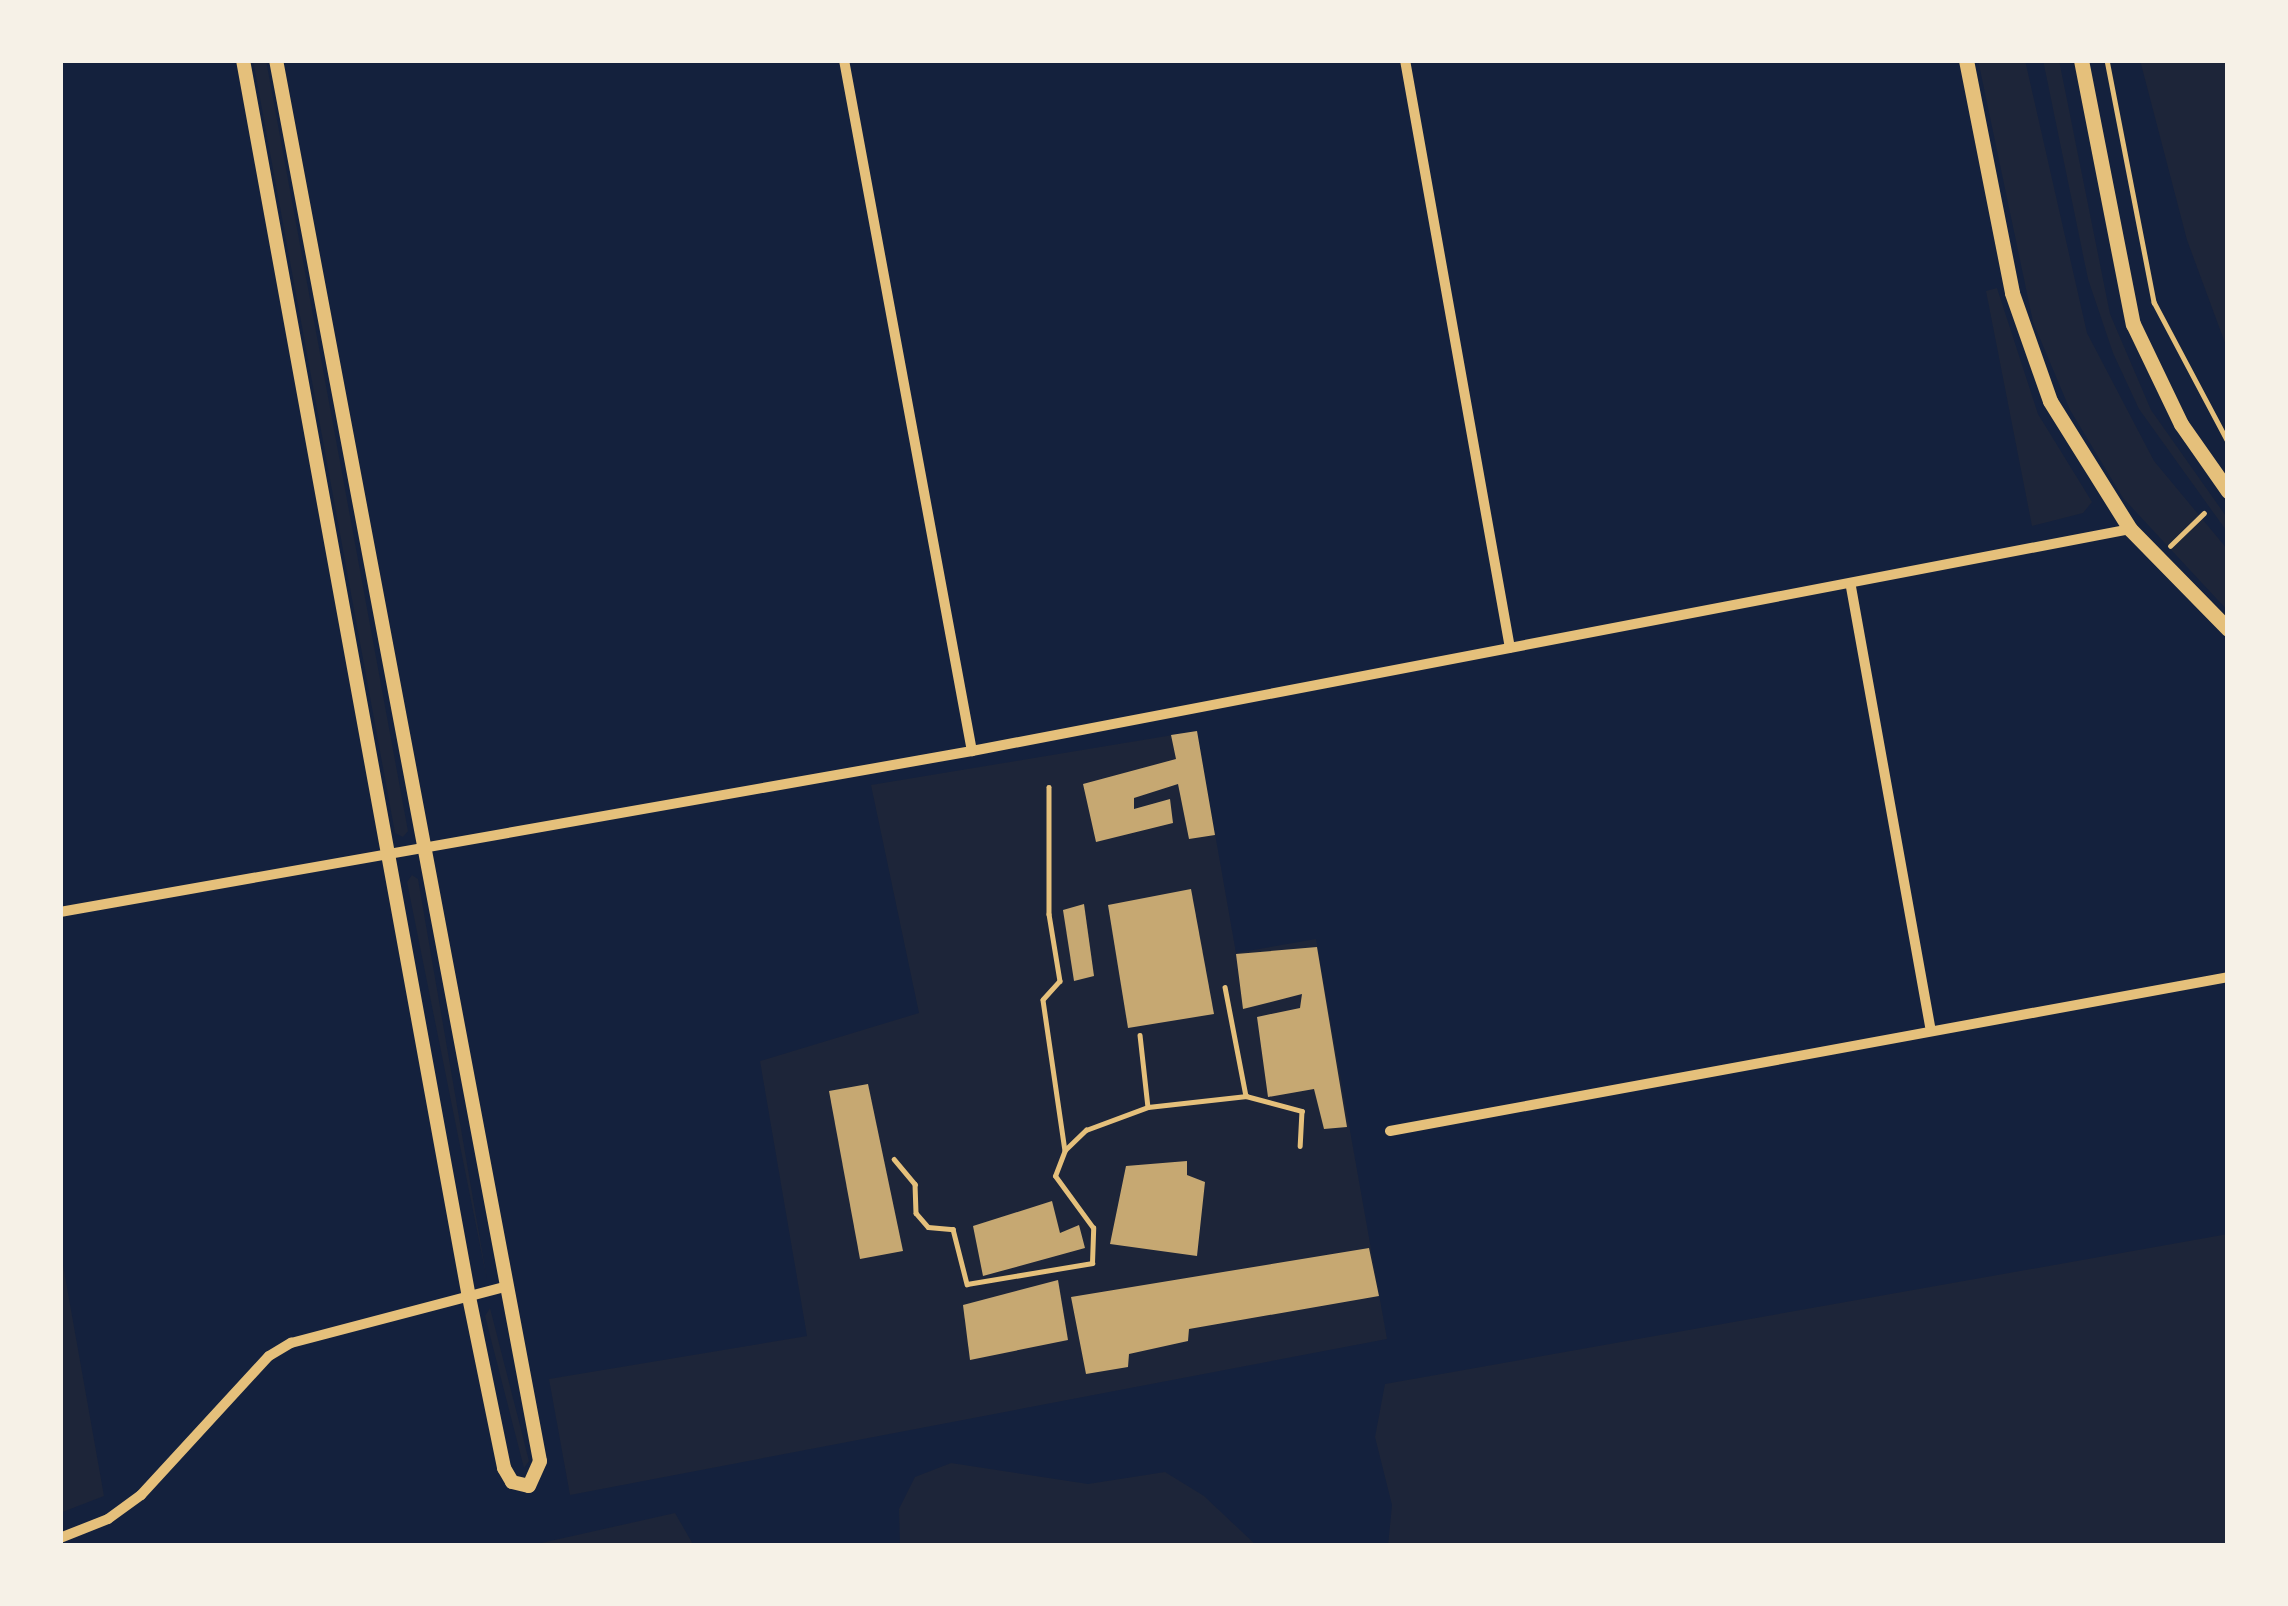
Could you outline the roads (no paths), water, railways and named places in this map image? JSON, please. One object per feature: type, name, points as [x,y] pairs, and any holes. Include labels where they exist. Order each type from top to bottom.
[{"type":"main road","points":[[1966,60],[2028,344],[2079,454],[2130,529],[2228,629]]},
{"type":"main road","points":[[2081,60],[2133,324],[2181,424],[2228,491]]},
{"type":"street","points":[[243,60],[469,1298],[504,1468],[512,1483],[529,1486],[540,1461],[276,60]]},
{"type":"street","points":[[844,60],[971,751]]},
{"type":"street","points":[[1405,60],[1510,648]]},
{"type":"street","points":[[60,912],[971,751],[1850,587],[2130,529]]},
{"type":"street","points":[[1850,587],[1930,1027]]},
{"type":"street","points":[[1390,1132],[1930,1027],[2228,977]]},
{"type":"street","points":[[60,1538],[108,1520],[141,1495],[280,1349],[314,1334],[504,1287]]}]
